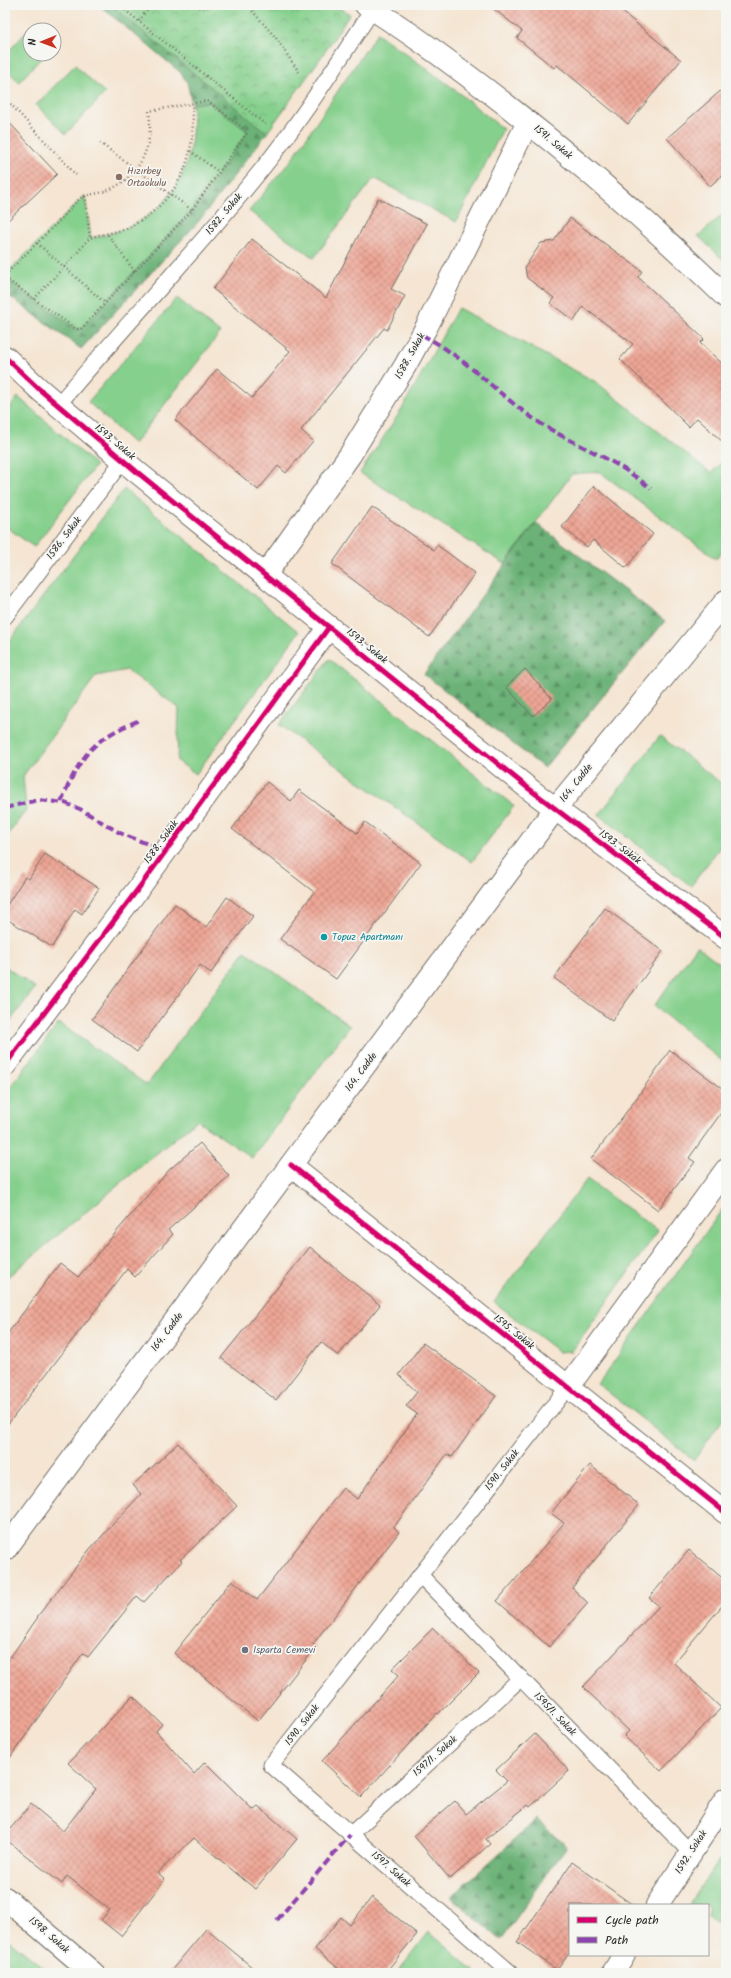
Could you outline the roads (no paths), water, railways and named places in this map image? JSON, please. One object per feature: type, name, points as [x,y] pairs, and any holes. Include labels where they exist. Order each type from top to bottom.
[{"type":"street","name":"1591. Sokak","points":[[369,7],[454,65],[528,122],[615,194],[681,253],[726,297]]},
{"type":"street","name":"1588. Sokak","points":[[264,575],[350,455],[377,414],[405,366],[427,326],[528,122]]},
{"type":"street","name":"1593. Sokak","points":[[5,357],[58,405],[123,460],[555,810],[726,938]]},
{"type":"street","name":"164. Cadde","points":[[5,1550],[555,810],[726,601]]},
{"type":"street","name":"1588. Sokak","points":[[5,1065],[141,884],[329,627]]},
{"type":"street","name":"1595. Sokak","points":[[291,1165],[726,1513]]},
{"type":"street","name":"1590. Sokak","points":[[568,1387],[726,1170]]},
{"type":"street","name":"1592. Sokak","points":[[658,1904],[726,1799]]},
{"type":"street","name":"1598. Sokak","points":[[5,1898],[93,1973]]},
{"type":"street","points":[[613,1973],[623,1956]]},
{"type":"lane","name":"1582. Sokak","points":[[58,405],[234,203],[322,87],[369,7]]},
{"type":"lane","name":"1586. Sokak","points":[[5,617],[123,460]]},
{"type":"lane","name":"1590. Sokak","points":[[271,1765],[568,1387]]},
{"type":"lane","name":"1595/1. Sokak","points":[[420,1575],[691,1852]]},
{"type":"lane","name":"1597/1. Sokak","points":[[350,1835],[520,1678]]},
{"type":"lane","name":"1597. Sokak","points":[[271,1765],[511,1973]]},
{"type":"place","name":"Hızırbey Ortaokulu","points":[[119,177]]},
{"type":"place","name":"Topuz Apartmanı","points":[[324,937]]},
{"type":"place","name":"Isparta Cemevi","points":[[245,1650]]}]
